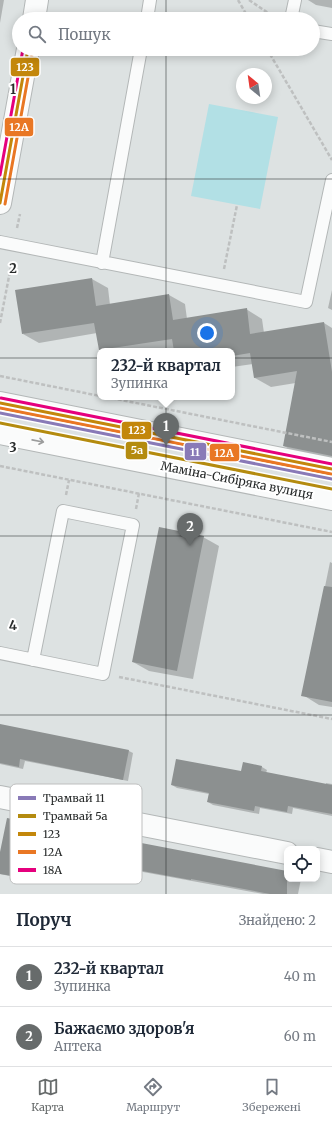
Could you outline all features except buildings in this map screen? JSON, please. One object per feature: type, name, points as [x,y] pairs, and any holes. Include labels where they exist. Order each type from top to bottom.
[{"type":"main road","points":[[35,12],[37,0]]},
{"type":"main road","points":[[0,203],[27,56]]},
{"type":"main road","points":[[0,403],[332,469]]},
{"type":"main road","name":"Маміна-Сибіряка вулиця","points":[[0,433],[332,499]]},
{"type":"main road","points":[[0,797],[10,799]]},
{"type":"main road","points":[[142,825],[284,852]]},
{"type":"main road","points":[[320,860],[332,862]]},
{"type":"lane","points":[[148,12],[150,0]]},
{"type":"lane","points":[[292,12],[295,0]]},
{"type":"lane","points":[[320,32],[332,34]]},
{"type":"lane","points":[[102,262],[140,56]]},
{"type":"lane","points":[[0,242],[306,302],[332,180]]},
{"type":"lane","points":[[0,653],[33,660],[103,674],[133,525],[63,512],[33,660]]},
{"type":"path","points":[[238,0],[245,12]]},
{"type":"path","points":[[249,0],[267,12]]},
{"type":"path","points":[[271,56],[332,160]]},
{"type":"path","points":[[221,286],[237,205]]},
{"type":"path","points":[[0,376],[97,395]]},
{"type":"path","points":[[121,400],[332,442]]},
{"type":"path","points":[[0,466],[332,532]]},
{"type":"path","points":[[103,674],[332,719]]},
{"type":"shaded area","points":[[209,104],[278,117],[260,209],[191,196]]},
{"type":"tram line","name":"11","points":[[0,413],[332,479]]},
{"type":"tram line","name":"5а","points":[[0,423],[332,489]]},
{"type":"transit line","name":"18А","points":[[0,175],[22,56]]},
{"type":"transit line","name":"123","points":[[0,203],[27,56]]},
{"type":"transit line","name":"12А","points":[[5,204],[32,56]]},
{"type":"transit line","name":"18А","points":[[1,398],[332,464]]},
{"type":"transit line","name":"123","points":[[0,403],[332,469]]},
{"type":"transit line","name":"12А","points":[[0,408],[331,474]]},
{"type":"place","name":"232-й квартал","points":[[166,446]]},
{"type":"place","name":"Бажаємо здоров'я","points":[[190,546]]}]
